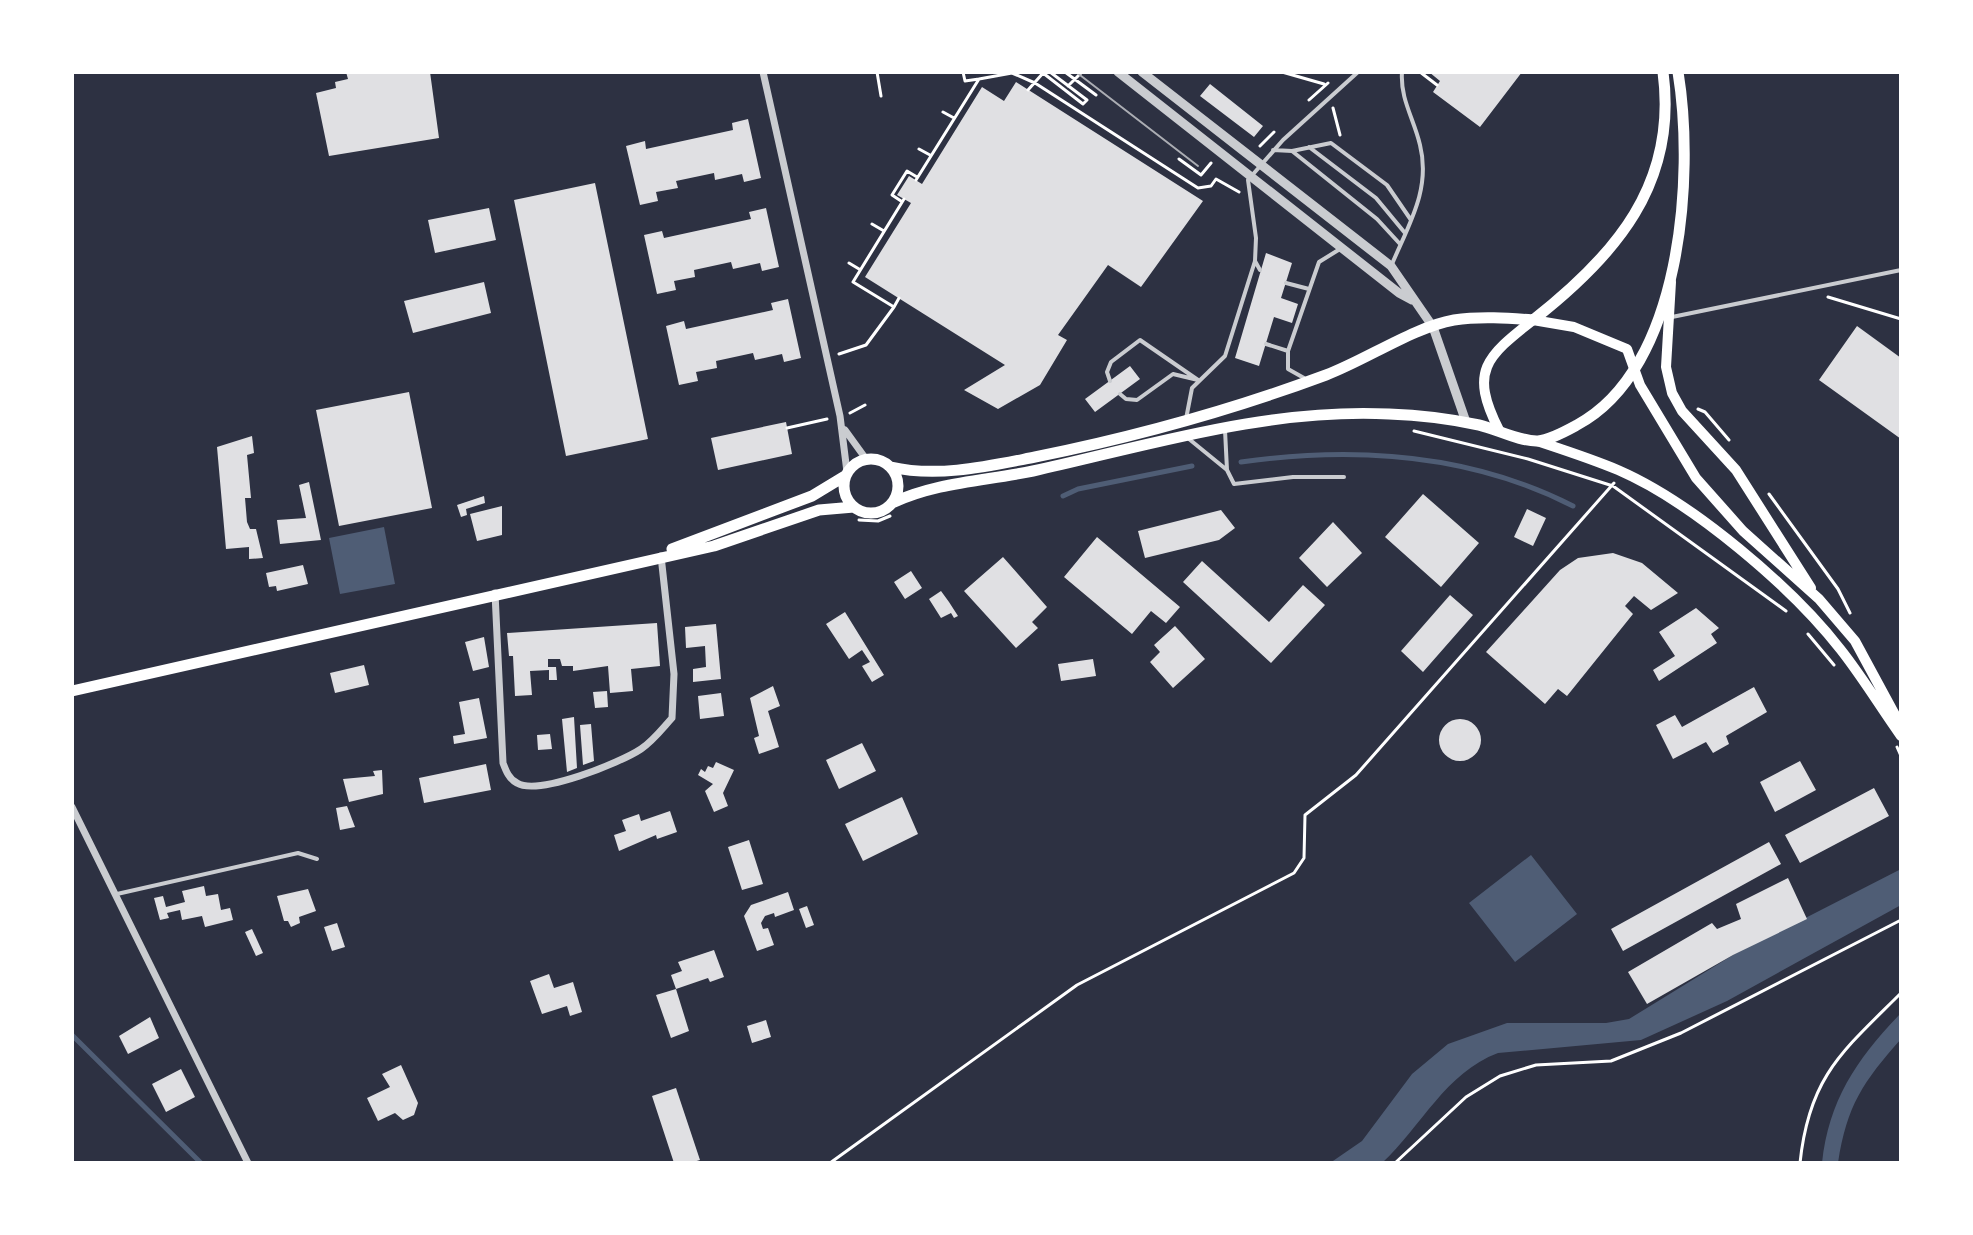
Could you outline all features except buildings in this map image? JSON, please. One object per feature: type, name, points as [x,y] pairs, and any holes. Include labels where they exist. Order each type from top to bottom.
[{"type":"main road","points":[[1499,430],[1484,397],[1483,371],[1495,352],[1610,251],[1643,200],[1661,145],[1665,114],[1663,72]]},
{"type":"main road","points":[[1537,441],[1584,421],[1617,394],[1635,369],[1654,332],[1671,270],[1684,183],[1684,128],[1678,72]]},
{"type":"main road","points":[[1671,270],[1666,367],[1679,407],[1736,470],[1819,599],[1865,657],[1901,726]]},
{"type":"main road","points":[[891,467],[937,471],[1007,462],[1186,420],[1310,381],[1433,327],[1456,320],[1533,320],[1574,327],[1621,344],[1630,354],[1658,420],[1707,492],[1743,531],[1819,599]]},
{"type":"main road","points":[[72,691],[661,555],[714,546],[819,510],[854,507],[871,513],[943,485],[1006,477],[1185,436],[1301,415],[1393,414],[1466,422],[1537,441],[1620,471],[1691,513],[1782,588],[1840,649],[1896,737]]},
{"type":"main road","points":[[661,555],[799,501],[866,459],[884,461],[891,467],[898,489],[892,503]]},
{"type":"main road","points":[[846,474],[845,493],[854,507]]},
{"type":"street","points":[[763,72],[840,418],[846,474]]},
{"type":"street","points":[[1118,72],[1413,300]]},
{"type":"street","points":[[1142,72],[1391,266],[1433,327],[1466,422]]},
{"type":"street","points":[[840,418],[866,459]]},
{"type":"street","points":[[495,593],[503,763],[507,775],[518,785],[534,786],[583,775],[640,750],[672,718],[674,674],[661,555]]},
{"type":"street","points":[[72,807],[248,1163]]},
{"type":"lane","points":[[1186,420],[1192,388],[1223,360],[1255,261],[1256,238],[1249,191],[1251,175],[1273,150],[1358,72]]},
{"type":"lane","points":[[1391,266],[1423,188],[1420,144],[1403,97],[1402,72]]},
{"type":"lane","points":[[1273,150],[1292,151],[1325,143],[1336,147],[1397,195],[1411,220]]},
{"type":"lane","points":[[1309,147],[1376,198],[1405,234]]},
{"type":"lane","points":[[1292,151],[1377,219],[1400,244]]},
{"type":"lane","points":[[1310,381],[1288,369],[1288,351],[1319,262],[1342,248]]},
{"type":"lane","points":[[1255,261],[1260,270]]},
{"type":"lane","points":[[1670,318],[1901,270]]},
{"type":"lane","points":[[1286,283],[1309,289]]},
{"type":"lane","points":[[1232,333],[1241,336]]},
{"type":"lane","points":[[1110,381],[1107,372],[1111,362],[1140,340],[1198,380]]},
{"type":"lane","points":[[1266,344],[1288,351]]},
{"type":"lane","points":[[1120,394],[1126,399],[1137,400],[1173,374],[1198,380]]},
{"type":"lane","points":[[1225,428],[1227,470],[1234,484],[1293,477],[1344,477]]},
{"type":"lane","points":[[1185,436],[1227,470]]},
{"type":"lane","points":[[115,895],[298,853],[317,859]]},
{"type":"path","points":[[877,72],[881,96]]},
{"type":"path","points":[[963,72],[965,81],[1012,73],[1035,83],[1198,188],[1211,186],[1216,179],[1237,192],[1249,191]]},
{"type":"path","points":[[1028,90],[1043,72],[1083,104],[1087,100],[1050,72]]},
{"type":"path","points":[[1065,72],[1096,95]]},
{"type":"path","points":[[1068,86],[1082,72]]},
{"type":"path","points":[[1282,72],[1326,84]]},
{"type":"path","points":[[1420,72],[1437,85]]},
{"type":"path","points":[[894,307],[853,282],[903,200],[892,195],[907,171],[917,178],[979,79]]},
{"type":"path","points":[[1333,107],[1341,140],[1336,147]]},
{"type":"path","points":[[943,112],[955,118]]},
{"type":"path","points":[[919,149],[931,156]]},
{"type":"path","points":[[1179,159],[1201,175]]},
{"type":"path","points":[[872,224],[884,231]]},
{"type":"path","points":[[849,263],[861,270]]},
{"type":"path","points":[[1804,290],[1901,319]]},
{"type":"path","points":[[842,367],[839,352],[866,345],[899,298]]},
{"type":"path","points":[[787,428],[840,418],[865,405]]},
{"type":"path","points":[[1393,414],[1408,428],[1433,438],[1528,459],[1613,486],[1792,615]]},
{"type":"path","points":[[830,1163],[1077,985],[1294,873],[1304,858],[1305,815],[1356,775],[1613,486],[1620,471]]},
{"type":"path","points":[[1802,627],[1839,672]]},
{"type":"path","points":[[1896,737],[1901,756]]},
{"type":"path","points":[[1395,1163],[1466,1097],[1500,1076],[1536,1065],[1611,1061],[1681,1033],[1901,920]]},
{"type":"path","points":[[1800,1163],[1818,1086],[1843,1052],[1901,993]]},
{"type":"water","points":[[384,527],[395,584],[340,594],[329,538]]},
{"type":"water","points":[[1531,855],[1577,914],[1515,962],[1469,903]]},
{"type":"water","points":[[1901,869],[1901,905],[1727,1001],[1641,1040],[1498,1053],[1463,1073],[1382,1163],[1330,1163],[1362,1141],[1412,1074],[1448,1044],[1507,1023],[1606,1023],[1629,1019],[1733,955]]},
{"type":"water","points":[[1901,1013],[1901,1039],[1876,1068],[1859,1095],[1846,1125],[1838,1163],[1822,1163],[1831,1119],[1848,1081],[1871,1047]]},
{"type":"waterway","points":[[1241,462],[1326,455],[1411,458],[1493,475],[1534,488],[1573,506]]},
{"type":"waterway","points":[[1063,496],[1078,489],[1192,466]]},
{"type":"waterway","points":[[72,1035],[201,1163]]},
{"type":"tram line","points":[[1076,72],[1198,166]]}]
